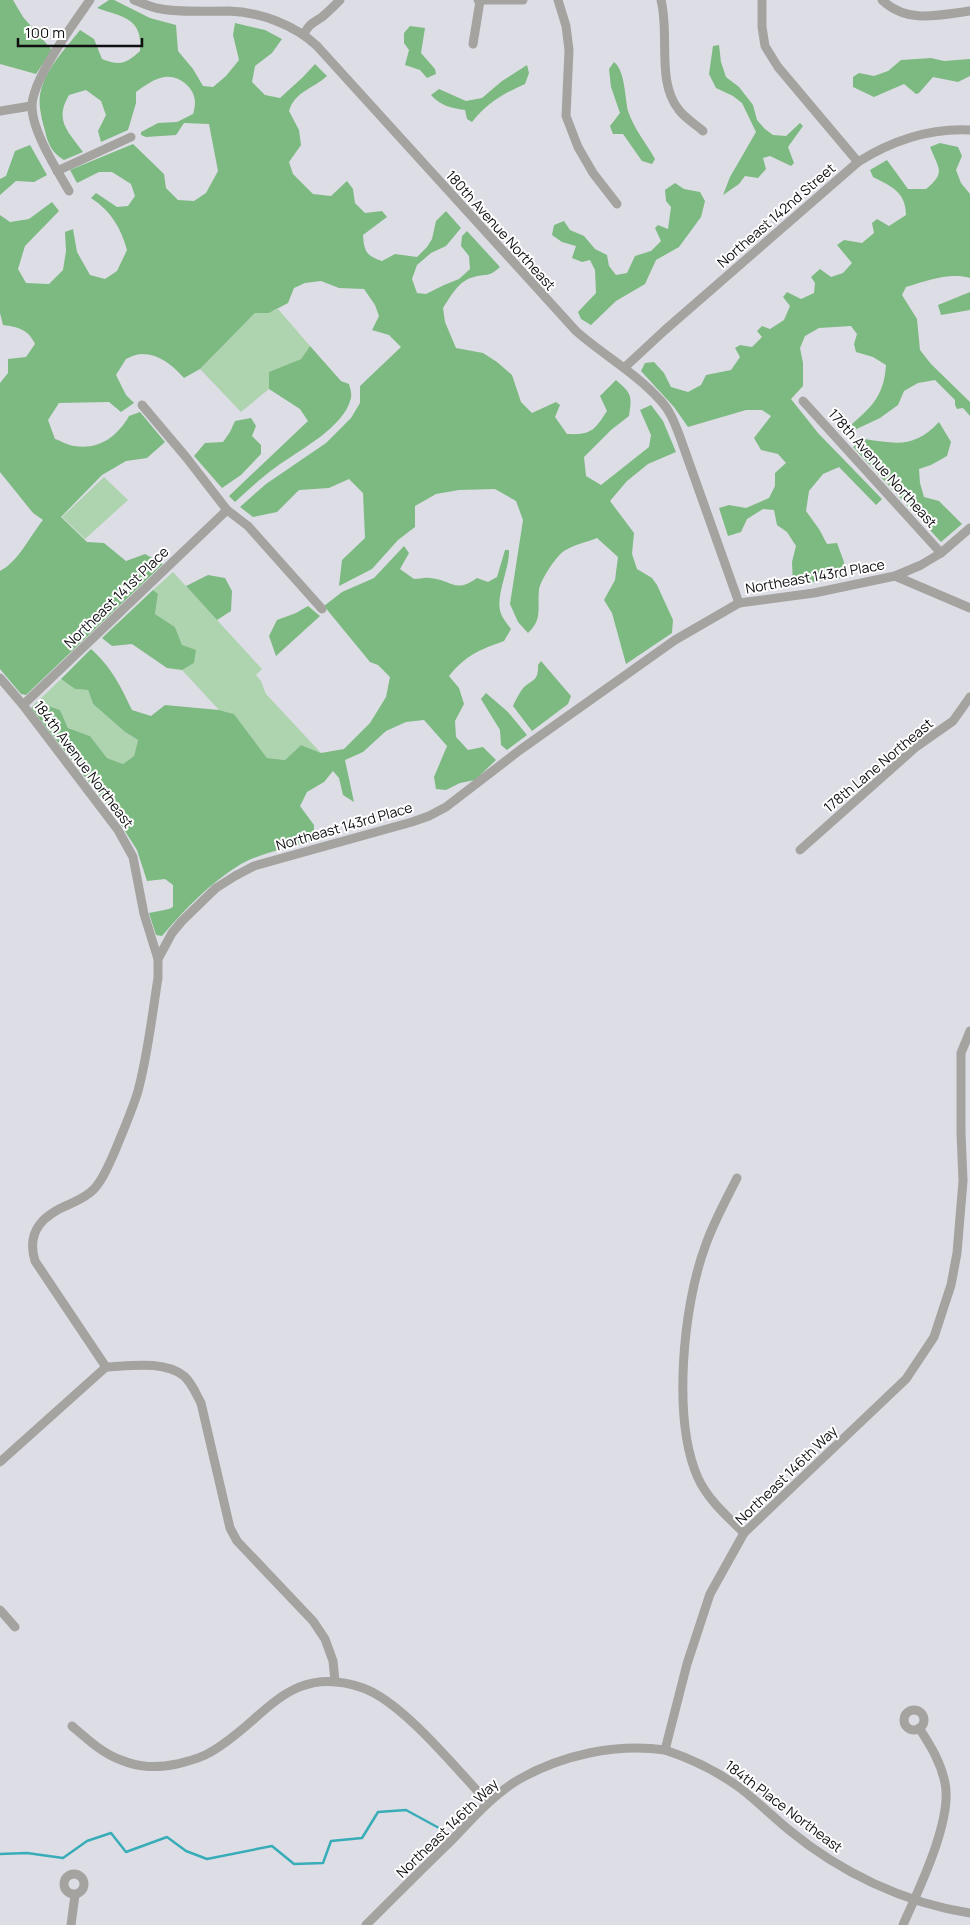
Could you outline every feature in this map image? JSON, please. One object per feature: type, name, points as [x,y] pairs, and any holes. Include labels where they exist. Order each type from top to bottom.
[{"type":"street","points":[[69,191],[40,137],[31,106],[38,82],[90,0]]},
{"type":"street","name":"180th Avenue Northeast","points":[[134,0],[156,8],[188,12],[232,11],[255,14],[304,34],[576,331],[608,358],[624,368],[661,401],[674,421],[739,603]]},
{"type":"street","points":[[304,34],[317,27],[320,18],[340,0]]},
{"type":"street","points":[[473,44],[479,0],[523,0]]},
{"type":"street","points":[[558,0],[566,26],[569,50],[566,116],[578,147],[593,173],[617,204]]},
{"type":"street","points":[[662,0],[665,15],[665,72],[667,87],[673,102],[680,112],[702,131]]},
{"type":"street","points":[[762,0],[762,27],[765,46],[778,67],[858,162]]},
{"type":"street","points":[[882,0],[901,13],[919,17],[970,11]]},
{"type":"street","points":[[0,110],[31,106]]},
{"type":"street","name":"Northeast 142nd Street","points":[[624,368],[858,162],[874,152],[910,137],[950,129],[970,130]]},
{"type":"street","points":[[57,171],[132,137]]},
{"type":"street","name":"178th Avenue Northeast","points":[[803,401],[942,553]]},
{"type":"street","points":[[142,405],[227,510],[248,526],[322,609]]},
{"type":"street","name":"Northeast 141st Place","points":[[23,705],[227,510]]},
{"type":"street","name":"Northeast 143rd Place","points":[[106,1367],[34,1261],[31,1248],[33,1235],[40,1224],[53,1213],[83,1199],[94,1190],[105,1172],[131,1114],[143,1068],[158,978],[158,960],[172,933],[182,921],[216,888],[254,866],[412,822],[430,816],[446,807],[520,750],[675,640],[739,603],[814,593],[895,576],[921,565],[942,553],[970,528]]},
{"type":"street","points":[[895,576],[970,608]]},
{"type":"street","name":"184th Avenue Northeast","points":[[0,678],[23,705],[118,830],[133,857],[144,914],[158,960]]},
{"type":"street","name":"178th Lane Northeast","points":[[800,850],[916,747],[953,721],[970,697]]},
{"type":"street","name":"Northeast 146th Way","points":[[366,1925],[487,1804],[517,1781],[544,1767],[581,1756],[621,1749],[665,1750],[687,1664],[710,1594],[744,1533],[906,1379],[920,1361],[934,1337],[951,1285],[967,1181],[961,1133],[961,1053],[970,1031]]},
{"type":"street","points":[[737,1178],[705,1247],[688,1309],[684,1362],[684,1407],[690,1454],[699,1479],[718,1508],[744,1533]]},
{"type":"street","points":[[0,1462],[106,1367],[157,1366],[171,1369],[184,1376],[193,1386],[201,1403],[230,1528],[237,1541],[313,1621],[325,1638],[333,1661],[334,1681]]},
{"type":"street","points":[[0,1610],[15,1628]]},
{"type":"street","points":[[72,1726],[97,1747],[120,1760],[143,1767],[169,1766],[191,1761],[208,1754],[279,1697],[296,1688],[311,1683],[334,1681],[363,1688],[381,1697],[398,1709],[487,1804]]},
{"type":"street","points":[[903,1925],[940,1835],[946,1786],[939,1763],[919,1728]]},
{"type":"street","name":"184th Place Northeast","points":[[665,1750],[686,1757],[721,1775],[739,1787],[796,1835],[846,1869],[914,1900],[970,1913]]},
{"type":"street","points":[[71,1925],[75,1895]]},
{"type":"green space","points":[[0,0],[13,0],[23,17],[52,50],[36,74],[0,64]]},
{"type":"green space","points":[[109,0],[114,0],[150,18],[176,25],[178,51],[193,69],[203,86],[213,87],[226,76],[239,60],[233,35],[235,23],[265,30],[282,39],[272,53],[255,66],[252,82],[265,95],[280,98],[315,64],[327,76],[300,95],[289,111],[299,130],[301,145],[289,162],[293,174],[313,194],[331,196],[347,181],[353,189],[355,203],[365,213],[382,211],[387,217],[363,235],[364,246],[367,252],[382,261],[395,254],[417,257],[432,239],[436,221],[446,211],[461,228],[446,246],[431,253],[417,265],[412,279],[417,293],[426,294],[459,279],[470,269],[469,256],[461,246],[462,236],[467,231],[500,267],[490,274],[464,281],[443,308],[445,322],[456,348],[483,353],[497,362],[512,375],[521,402],[532,413],[556,402],[560,405],[555,417],[567,434],[582,434],[591,430],[599,423],[607,411],[600,396],[616,380],[630,395],[629,416],[611,430],[584,457],[586,476],[601,485],[649,447],[651,435],[640,410],[651,405],[663,421],[676,452],[648,464],[627,481],[610,501],[634,533],[632,554],[637,569],[652,578],[657,585],[673,620],[672,633],[626,664],[612,613],[604,600],[615,580],[618,557],[597,538],[568,549],[553,563],[540,586],[538,618],[528,633],[518,622],[510,604],[523,520],[516,501],[495,489],[459,490],[436,494],[415,506],[415,527],[398,540],[372,569],[339,586],[342,560],[365,538],[363,493],[349,479],[329,488],[299,490],[277,512],[253,517],[240,507],[266,484],[326,443],[351,418],[360,403],[360,386],[401,347],[389,335],[372,330],[379,316],[375,305],[364,289],[339,288],[321,281],[305,283],[294,288],[288,303],[269,313],[255,313],[200,369],[184,378],[171,365],[155,356],[140,354],[126,359],[116,375],[126,395],[134,403],[121,412],[109,402],[59,403],[48,420],[55,439],[66,444],[83,447],[99,444],[113,436],[129,416],[140,412],[165,442],[147,458],[126,461],[102,475],[61,517],[87,542],[104,543],[126,561],[145,554],[163,564],[26,695],[21,694],[0,669],[0,571],[18,555],[43,520],[33,513],[0,472],[0,383],[8,373],[8,359],[26,357],[35,344],[26,332],[3,325],[0,313],[0,215],[10,222],[29,219],[52,202],[59,211],[25,246],[18,269],[26,283],[49,284],[63,270],[66,251],[65,232],[73,229],[77,252],[90,275],[105,279],[117,271],[127,250],[122,234],[110,214],[91,198],[96,193],[117,207],[128,206],[135,196],[131,184],[112,172],[99,172],[77,183],[70,170],[133,144],[164,174],[166,188],[178,200],[194,201],[206,193],[218,171],[209,124],[184,123],[176,135],[146,137],[141,135],[141,132],[158,123],[177,122],[193,114],[195,102],[189,87],[181,80],[170,77],[154,81],[136,92],[136,103],[128,130],[101,142],[98,131],[106,115],[101,101],[86,90],[69,95],[63,112],[63,119],[68,132],[83,152],[64,160],[51,148],[40,111],[42,86],[52,66],[80,30],[94,39],[102,59],[118,63],[131,59],[140,51],[140,40],[135,25],[123,17],[97,8]]},
{"type":"green space","points":[[410,26],[425,28],[421,53],[435,69],[436,74],[427,78],[420,70],[405,65],[409,50],[404,43],[404,33]]},
{"type":"green space","points":[[719,45],[721,62],[726,77],[739,87],[753,105],[757,120],[765,129],[773,135],[786,136],[800,123],[803,126],[788,147],[794,163],[791,166],[770,156],[763,158],[766,169],[758,178],[745,176],[739,184],[723,195],[730,177],[756,132],[742,103],[733,96],[716,88],[709,74],[713,46]]},
{"type":"green space","points":[[931,58],[944,61],[970,59],[970,76],[958,82],[933,77],[916,94],[904,84],[874,97],[853,87],[853,77],[859,73],[874,76],[888,71],[901,60]]},
{"type":"green space","points":[[614,62],[618,66],[622,78],[628,111],[655,159],[652,164],[642,161],[623,134],[613,134],[610,126],[620,113],[611,87],[609,69]]},
{"type":"green space","points":[[527,65],[529,73],[525,84],[496,100],[472,122],[467,119],[465,110],[447,106],[431,95],[439,89],[466,101],[482,98],[502,81]]},
{"type":"green space","points":[[940,143],[958,147],[962,156],[956,170],[961,183],[970,194],[970,278],[954,276],[930,280],[906,287],[902,295],[917,319],[920,350],[931,364],[970,402],[970,416],[963,408],[957,409],[955,400],[935,380],[918,383],[904,391],[898,405],[880,418],[846,434],[844,431],[867,410],[878,395],[885,377],[886,365],[873,357],[856,352],[854,344],[857,334],[851,326],[819,328],[805,336],[800,348],[803,363],[803,386],[791,399],[818,433],[882,499],[876,505],[839,467],[823,474],[809,491],[806,511],[827,544],[837,543],[844,562],[842,578],[793,585],[792,562],[796,546],[787,532],[777,525],[774,510],[763,509],[747,519],[741,532],[728,536],[719,508],[729,505],[746,508],[769,498],[775,486],[775,473],[786,463],[778,454],[761,450],[754,438],[771,416],[762,410],[746,410],[688,427],[674,407],[641,371],[645,363],[654,362],[664,373],[671,387],[688,392],[701,385],[706,375],[731,370],[740,357],[735,348],[740,345],[752,347],[762,337],[757,331],[762,326],[770,329],[784,320],[790,306],[783,297],[787,292],[801,299],[814,293],[815,283],[811,277],[820,269],[831,277],[843,273],[852,263],[837,245],[844,240],[862,243],[874,233],[872,223],[877,219],[889,226],[906,215],[900,195],[891,187],[873,177],[870,170],[887,160],[908,189],[926,189],[936,179],[939,170],[930,147]]},
{"type":"green space","points":[[30,145],[47,175],[34,182],[16,181],[0,195],[0,179],[6,176],[15,151]]},
{"type":"green space","points":[[675,183],[684,189],[700,192],[705,201],[701,217],[679,247],[656,260],[645,284],[616,301],[591,325],[581,319],[578,312],[596,293],[595,270],[590,260],[582,262],[572,258],[576,246],[562,242],[552,235],[554,225],[564,221],[570,230],[584,236],[595,249],[607,255],[609,266],[616,275],[627,273],[635,256],[651,251],[661,241],[655,228],[658,225],[668,229],[671,207],[666,201],[665,190]]},
{"type":"green space","points":[[970,292],[970,310],[941,315],[938,305]]},
{"type":"green space","points":[[278,309],[310,346],[301,359],[270,372],[269,389],[241,412],[200,369],[255,313],[269,313]]},
{"type":"green space","points":[[310,346],[341,381],[349,384],[351,396],[347,409],[330,429],[270,471],[235,502],[229,496],[308,421],[300,409],[269,389],[269,372],[301,359]]},
{"type":"green space","points":[[251,418],[256,426],[252,436],[261,445],[261,454],[241,475],[222,488],[194,456],[205,443],[223,442],[235,421]]},
{"type":"green space","points":[[939,422],[951,442],[947,456],[919,469],[920,483],[924,497],[939,501],[962,524],[941,542],[853,447],[865,439],[896,443],[913,440],[922,436]]},
{"type":"green space","points":[[104,477],[128,500],[85,539],[62,517]]},
{"type":"green space","points":[[404,546],[409,553],[400,569],[414,579],[438,579],[458,586],[469,583],[477,578],[488,582],[497,577],[505,550],[509,550],[509,558],[499,601],[502,616],[511,629],[504,641],[473,654],[449,676],[459,688],[464,704],[455,721],[456,737],[468,750],[483,747],[496,760],[475,780],[460,783],[446,790],[436,789],[434,777],[447,746],[424,720],[406,722],[386,731],[363,752],[345,760],[354,802],[343,795],[339,778],[333,771],[324,782],[307,792],[300,806],[314,825],[314,841],[268,853],[241,864],[198,897],[162,936],[156,935],[149,913],[173,907],[173,885],[165,879],[147,881],[137,850],[116,817],[31,708],[37,702],[60,710],[68,728],[90,736],[107,758],[123,764],[134,756],[138,740],[125,732],[93,704],[88,690],[75,689],[61,679],[91,649],[105,663],[115,677],[132,710],[151,716],[165,705],[219,710],[234,714],[267,758],[285,760],[301,745],[321,753],[344,749],[370,723],[386,697],[390,677],[378,665],[370,662],[324,606],[342,592],[374,578]]},
{"type":"green space","points":[[173,572],[262,669],[256,675],[261,681],[266,694],[321,753],[301,745],[285,760],[267,758],[234,714],[219,710],[182,670],[194,663],[182,645],[175,627],[155,614],[158,595],[153,590]]},
{"type":"green space","points":[[208,575],[225,578],[232,591],[231,611],[217,620],[186,586]]},
{"type":"green space","points":[[153,590],[158,594],[155,614],[175,627],[182,645],[196,650],[194,663],[182,670],[167,668],[132,644],[112,646],[102,638]]},
{"type":"green space","points":[[308,606],[320,616],[276,656],[269,636],[277,620]]},
{"type":"green space","points":[[541,661],[571,696],[568,704],[532,731],[513,706],[524,687],[537,675],[538,665]]},
{"type":"green space","points":[[61,679],[75,689],[88,690],[93,704],[125,732],[138,740],[134,756],[123,764],[107,758],[90,736],[68,728],[60,710],[37,702]]},
{"type":"green space","points":[[486,693],[508,712],[527,735],[507,750],[501,745],[500,730],[481,699]]},
{"type":"waterway","points":[[0,1854],[27,1853],[63,1858],[87,1841],[111,1833],[126,1852],[167,1837],[186,1851],[207,1859],[272,1846],[294,1864],[323,1863],[331,1841],[362,1838],[378,1812],[406,1810],[439,1828]]}]
